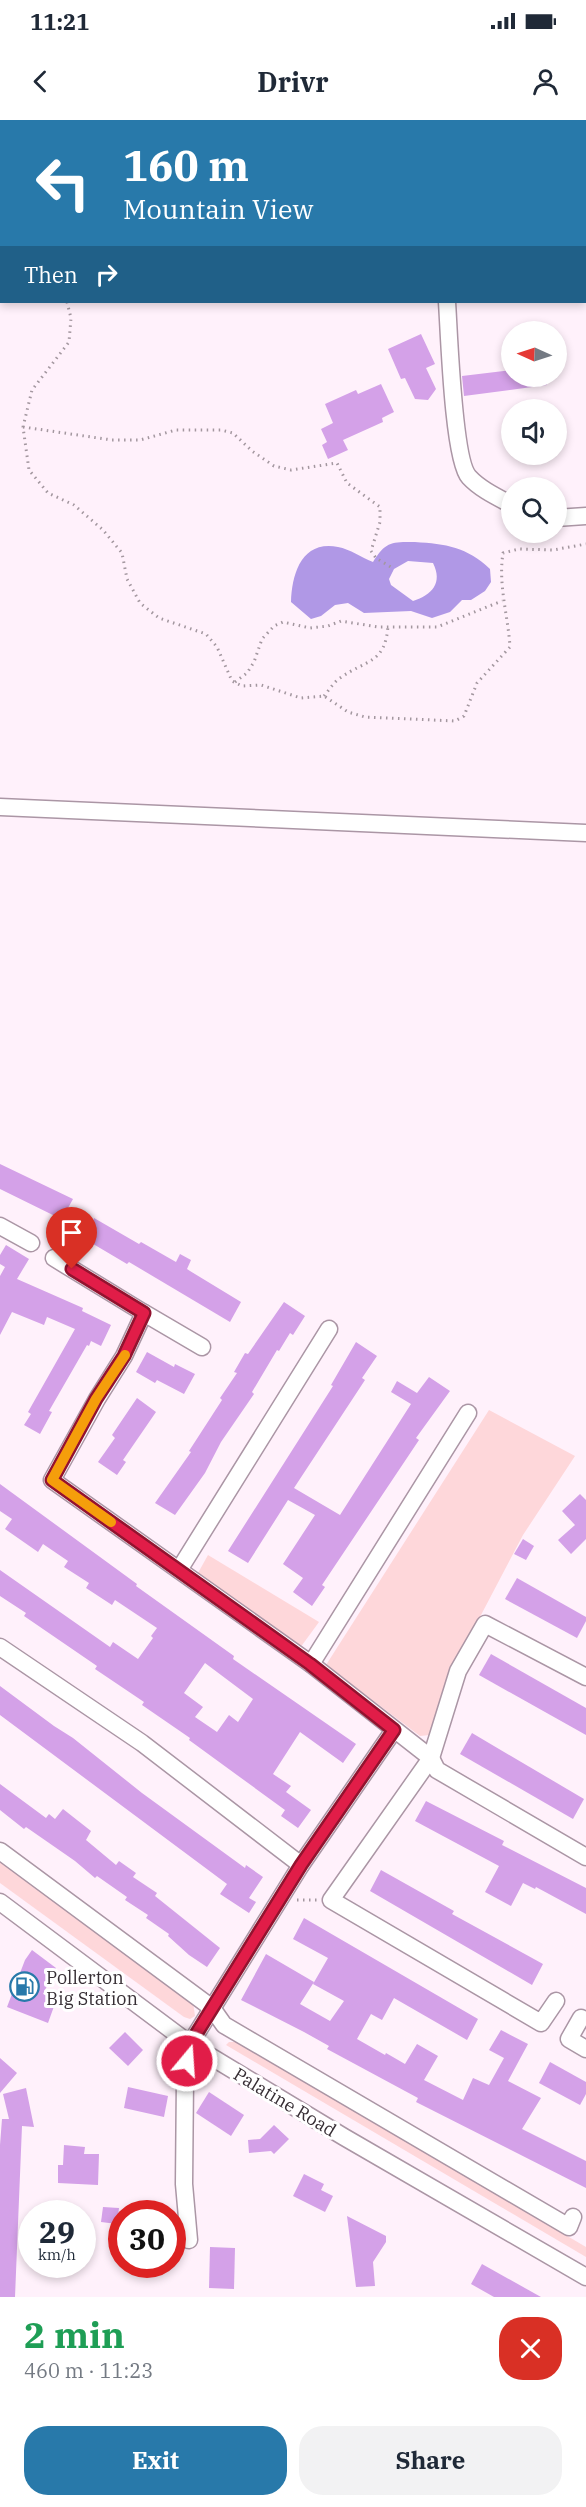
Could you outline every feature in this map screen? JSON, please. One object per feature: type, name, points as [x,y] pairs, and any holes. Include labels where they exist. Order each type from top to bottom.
[{"type":"street","points":[[447,303],[456,426],[467,475],[501,500]]},
{"type":"street","points":[[567,517],[586,516]]},
{"type":"street","points":[[0,807],[586,833]]},
{"type":"street","points":[[0,1226],[31,1243]]},
{"type":"street","points":[[54,1257],[202,1347]]},
{"type":"street","points":[[144,1313],[124,1356],[96,1399],[52,1480],[310,1664],[431,1758],[437,1770],[586,1857]]},
{"type":"street","points":[[179,1570],[329,1329]]},
{"type":"street","points":[[310,1664],[468,1413]]},
{"type":"street","points":[[556,2001],[541,2023],[331,1900],[431,1758],[458,1671],[484,1624],[586,1677]]},
{"type":"street","points":[[0,1647],[142,1743],[301,1865]]},
{"type":"street","points":[[189,2240],[184,2184],[185,2078],[190,2044],[301,1865],[394,1730]]},
{"type":"street","points":[[0,1851],[212,2007],[224,2025],[569,2227],[573,2217]]},
{"type":"street","name":"Palatine Road","points":[[0,1902],[190,2044],[344,2137],[586,2277]]},
{"type":"street","points":[[581,2019],[569,2039],[586,2049]]},
{"type":"path","points":[[67,303],[71,318],[69,342],[32,390],[23,427],[29,470],[48,493],[74,505],[103,530],[122,553],[127,579],[140,603],[159,618],[206,634],[217,648],[232,681],[242,686],[261,685],[301,698],[324,696],[348,712],[366,717],[455,722],[464,716],[477,683],[510,647],[509,627],[503,601],[501,568],[503,553],[519,549],[553,550],[586,544]]},
{"type":"path","points":[[23,427],[112,440],[140,440],[176,430],[221,430],[233,433],[252,451],[274,466],[291,470],[337,463],[347,483],[380,507],[380,522],[371,544],[371,551],[376,558],[394,569]]},
{"type":"path","points":[[235,682],[247,673],[254,662],[262,639],[274,626],[283,622],[310,628],[328,626],[341,621],[378,627],[437,627],[503,601]]},
{"type":"path","points":[[324,696],[338,679],[359,666],[373,662],[384,649],[388,626]]},
{"type":"path","points":[[280,1899],[331,1900]]},
{"type":"shaded area","points":[[415,542],[437,544],[464,551],[490,569],[491,582],[485,591],[471,600],[462,600],[450,612],[432,618],[411,611],[364,613],[348,603],[335,605],[321,616],[311,619],[291,602],[294,580],[301,561],[316,549],[326,546],[338,547],[373,562],[390,544]],"holes":[[[408,561],[433,563],[436,570],[436,582],[426,595],[413,601],[391,585],[389,579],[394,569]]]},
{"type":"shaded area","points":[[489,1410],[575,1456],[523,1535],[453,1668],[430,1735],[420,1736],[326,1665]]},
{"type":"shaded area","points":[[208,1555],[319,1622],[300,1648],[198,1573]]},
{"type":"shaded area","points":[[0,1861],[193,2002],[195,2016],[190,2019],[184,2017],[0,1883]]},
{"type":"shaded area","points":[[229,2042],[236,2042],[586,2247],[586,2257],[226,2045]]},
{"type":"building","points":[[421,334],[435,364],[426,368],[436,389],[428,400],[415,399],[405,378],[401,379],[388,349]]},
{"type":"building","points":[[501,371],[501,387],[532,387],[464,396],[462,376]]},
{"type":"building","points":[[381,384],[394,412],[382,418],[383,422],[343,440],[348,450],[328,459],[322,445],[327,442],[321,429],[333,423],[325,404],[356,390],[358,394]]},
{"type":"building","points":[[0,1164],[73,1199],[68,1208],[93,1221],[94,1218],[176,1262],[180,1254],[191,1260],[187,1269],[241,1302],[230,1322],[129,1262],[127,1264],[78,1235],[76,1238],[57,1228],[61,1219],[0,1189]]},
{"type":"building","points":[[6,1245],[29,1259],[17,1279],[83,1308],[82,1311],[111,1325],[101,1346],[91,1341],[89,1346],[87,1345],[49,1411],[52,1412],[40,1434],[24,1425],[31,1414],[28,1412],[75,1329],[47,1317],[44,1325],[12,1312],[0,1335],[0,1276],[5,1267],[0,1264],[0,1255]]},
{"type":"building","points":[[284,1302],[305,1316],[293,1335],[290,1333],[279,1351],[277,1350],[252,1392],[254,1394],[221,1442],[205,1473],[175,1515],[155,1503],[191,1452],[189,1451],[237,1373],[234,1372],[245,1353],[248,1354]]},
{"type":"building","points":[[356,1342],[377,1356],[362,1378],[365,1380],[294,1488],[340,1515],[411,1404],[391,1392],[397,1381],[417,1393],[429,1377],[450,1391],[416,1438],[419,1440],[322,1585],[325,1587],[312,1606],[293,1592],[303,1578],[283,1564],[315,1515],[288,1500],[248,1563],[228,1551],[333,1386],[331,1385]]},
{"type":"building","points":[[147,1352],[174,1367],[175,1364],[195,1374],[184,1394],[157,1380],[155,1383],[136,1372]]},
{"type":"building","points":[[137,1398],[156,1412],[123,1460],[126,1462],[117,1475],[98,1462],[115,1438],[112,1435]]},
{"type":"building","points":[[0,1484],[234,1656],[233,1659],[356,1744],[343,1763],[300,1732],[273,1774],[291,1786],[286,1792],[311,1810],[298,1828],[281,1816],[285,1810],[189,1740],[190,1738],[142,1705],[144,1702],[95,1669],[97,1666],[24,1616],[26,1613],[0,1596],[0,1570],[110,1647],[113,1642],[138,1659],[153,1638],[151,1636],[157,1628],[115,1600],[112,1605],[86,1588],[89,1583],[64,1567],[68,1561],[43,1544],[38,1552],[5,1529],[12,1519],[0,1511]],"holes":[[[205,1663],[253,1699],[238,1722],[229,1715],[217,1732],[195,1717],[203,1707],[184,1693]]]},
{"type":"building","points":[[580,1494],[586,1500],[586,1539],[571,1554],[558,1540],[575,1525],[562,1511]]},
{"type":"building","points":[[523,1539],[534,1546],[526,1560],[514,1554]]},
{"type":"building","points":[[517,1578],[586,1617],[577,1638],[505,1599]]},
{"type":"building","points":[[491,1654],[586,1708],[586,1735],[479,1675]]},
{"type":"building","points":[[0,1686],[245,1868],[246,1865],[263,1877],[249,1898],[256,1902],[249,1913],[220,1894],[227,1884],[0,1715]]},
{"type":"building","points":[[472,1733],[584,1799],[573,1819],[460,1754]]},
{"type":"building","points":[[0,1784],[46,1818],[49,1814],[55,1819],[63,1809],[91,1831],[86,1840],[116,1865],[119,1861],[136,1873],[133,1877],[157,1893],[155,1896],[220,1948],[207,1967],[189,1955],[168,1936],[169,1934],[146,1918],[148,1915],[125,1900],[127,1897],[97,1876],[95,1878],[75,1861],[26,1827],[24,1829],[0,1810]]},
{"type":"building","points":[[426,1801],[504,1841],[502,1845],[586,1888],[586,1914],[536,1887],[535,1889],[523,1883],[511,1906],[485,1892],[499,1866],[415,1821]]},
{"type":"building","points":[[381,1870],[454,1911],[452,1914],[543,1964],[532,1985],[370,1891]]},
{"type":"building","points":[[304,1918],[478,2019],[467,2040],[394,1998],[382,2020],[371,2014],[357,2039],[405,2064],[417,2044],[438,2056],[424,2080],[463,2100],[473,2078],[489,2085],[504,2058],[489,2050],[501,2030],[528,2044],[508,2081],[541,2098],[522,2129],[586,2161],[586,2188],[416,2102],[418,2098],[327,2049],[329,2046],[241,2000],[266,1954],[314,1982],[300,2004],[330,2021],[344,2001],[313,1984],[328,1958],[293,1939]]},
{"type":"building","points":[[32,1950],[56,1968],[43,1994],[57,1998],[48,2023],[7,2007],[25,1960]]},
{"type":"building","points":[[125,2032],[143,2050],[128,2066],[109,2048]]},
{"type":"building","points":[[0,2058],[17,2073],[0,2093]]},
{"type":"building","points":[[550,2062],[586,2082],[586,2094],[580,2105],[539,2083]]},
{"type":"building","points":[[128,2087],[168,2096],[164,2117],[124,2108]]},
{"type":"building","points":[[26,2088],[34,2127],[22,2126],[15,2297],[0,2297],[0,2145],[2,2119],[9,2119],[3,2094]]},
{"type":"building","points":[[209,2092],[244,2115],[231,2136],[196,2113]]},
{"type":"building","points":[[274,2125],[289,2139],[274,2154],[271,2151],[249,2153],[248,2140],[260,2139]]},
{"type":"building","points":[[64,2145],[85,2147],[84,2154],[99,2154],[98,2185],[58,2183],[58,2165],[63,2165]]},
{"type":"building","points":[[304,2174],[324,2184],[321,2190],[333,2196],[325,2212],[293,2196]]},
{"type":"building","points":[[103,2207],[108,2207],[108,2223],[101,2222]]},
{"type":"building","points":[[347,2216],[386,2236],[386,2242],[373,2262],[375,2286],[356,2287]]},
{"type":"building","points":[[210,2247],[235,2248],[234,2289],[209,2288]]},
{"type":"building","points":[[482,2264],[541,2297],[494,2297],[471,2284]]},
{"type":"slow traffic","points":[[111,1522],[52,1480],[96,1399],[125,1355]]},
{"type":"place","name":"Pollerton Big Station","points":[[25,1987]]},
{"type":"route","points":[[72,1269],[144,1313],[124,1356],[96,1399],[52,1480],[310,1664],[394,1730],[301,1865],[190,2044],[187,2061]]}]
